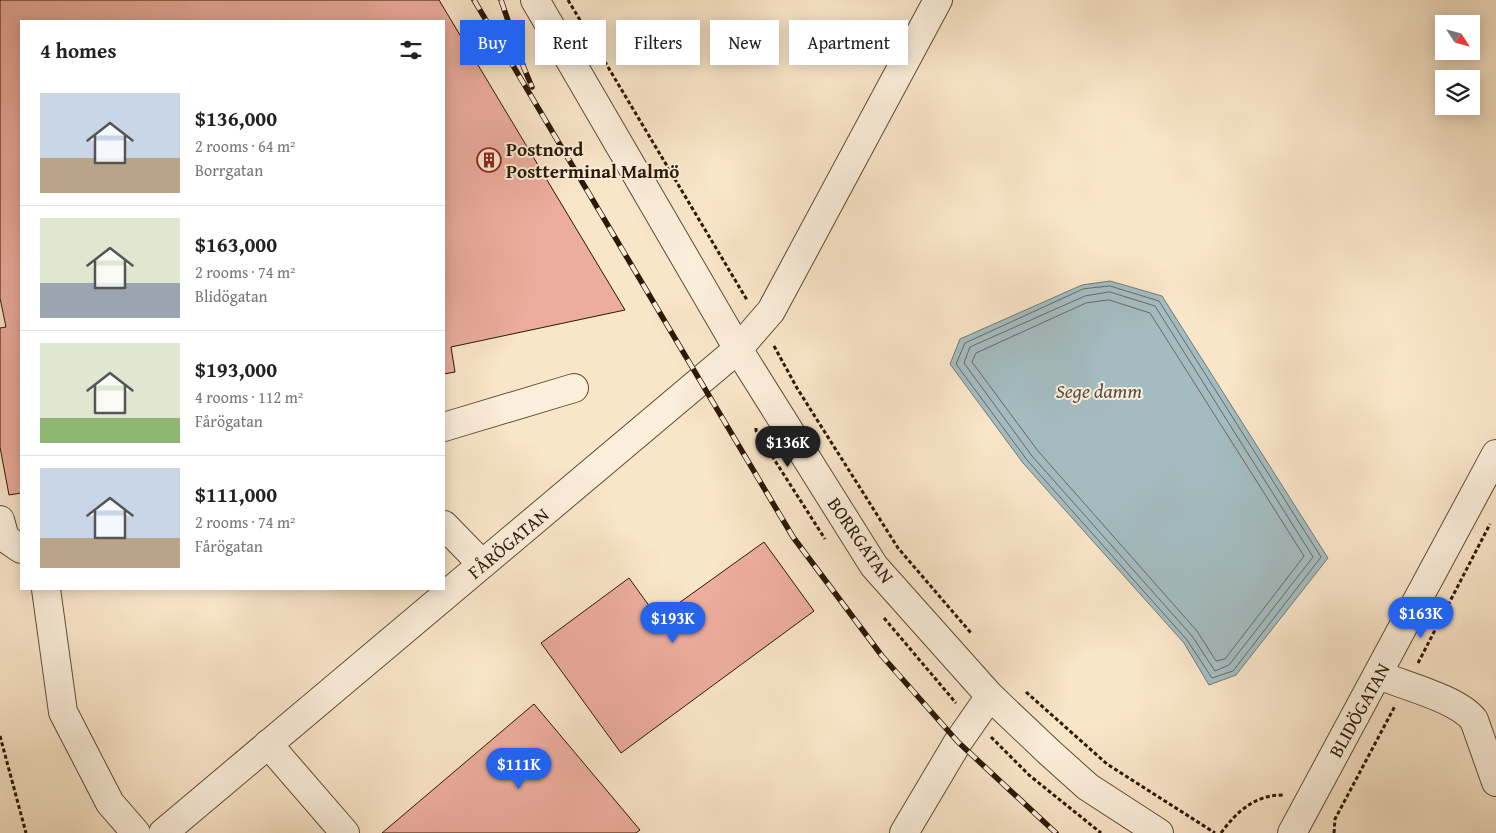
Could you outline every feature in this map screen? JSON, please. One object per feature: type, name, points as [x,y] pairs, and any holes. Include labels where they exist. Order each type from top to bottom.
[{"type":"street","name":"BORRGATAN","points":[[535,0],[738,349],[874,566],[990,696],[1088,787],[1159,833]]},
{"type":"street","name":"FÅRÖGATAN","points":[[163,833],[738,349],[771,311],[938,0]]},
{"type":"street","points":[[445,427],[574,388]]},
{"type":"street","name":"BLIDÖGATAN","points":[[1292,833],[1379,674],[1489,482],[1496,454]]},
{"type":"street","points":[[0,520],[5,538],[20,548]]},
{"type":"street","points":[[445,526],[482,564]]},
{"type":"street","points":[[46,590],[63,712],[110,803],[136,833]]},
{"type":"street","points":[[1379,674],[1452,703],[1468,712],[1474,720],[1496,782]]},
{"type":"street","points":[[904,833],[958,742],[990,696]]},
{"type":"street","points":[[268,744],[345,833]]},
{"type":"path","points":[[568,0],[797,388],[898,548],[975,638]]},
{"type":"path","points":[[1022,688],[1107,764],[1215,833]]},
{"type":"path","points":[[0,736],[26,833]]},
{"type":"path","points":[[1221,833],[1240,810],[1264,797],[1291,796],[1308,803]]},
{"type":"path","points":[[1334,833],[1335,820]]},
{"type":"water","name":"Sege damm","points":[[1110,281],[1162,296],[1328,558],[1236,675],[1209,685],[1184,643],[1023,463],[950,364],[960,339],[1082,285]]},
{"type":"building","name":"Postnord Postterminal Malmö","points":[[0,0],[439,0],[460,35],[460,65],[478,65],[625,310],[451,347],[455,372],[445,374],[445,20],[20,20],[20,493],[9,495],[0,447],[0,328],[6,327],[0,298]]},
{"type":"building","points":[[764,542],[814,611],[621,753],[541,643],[629,578],[658,618]]},
{"type":"building","points":[[534,704],[640,830],[636,833],[382,833]]},
{"type":"railway","points":[[474,0],[793,537],[882,656],[958,742],[1056,833]]},
{"type":"railway","points":[[501,0],[532,87]]},
{"type":"place","name":"Postnord Postterminal Malmö","points":[[489,160]]}]
